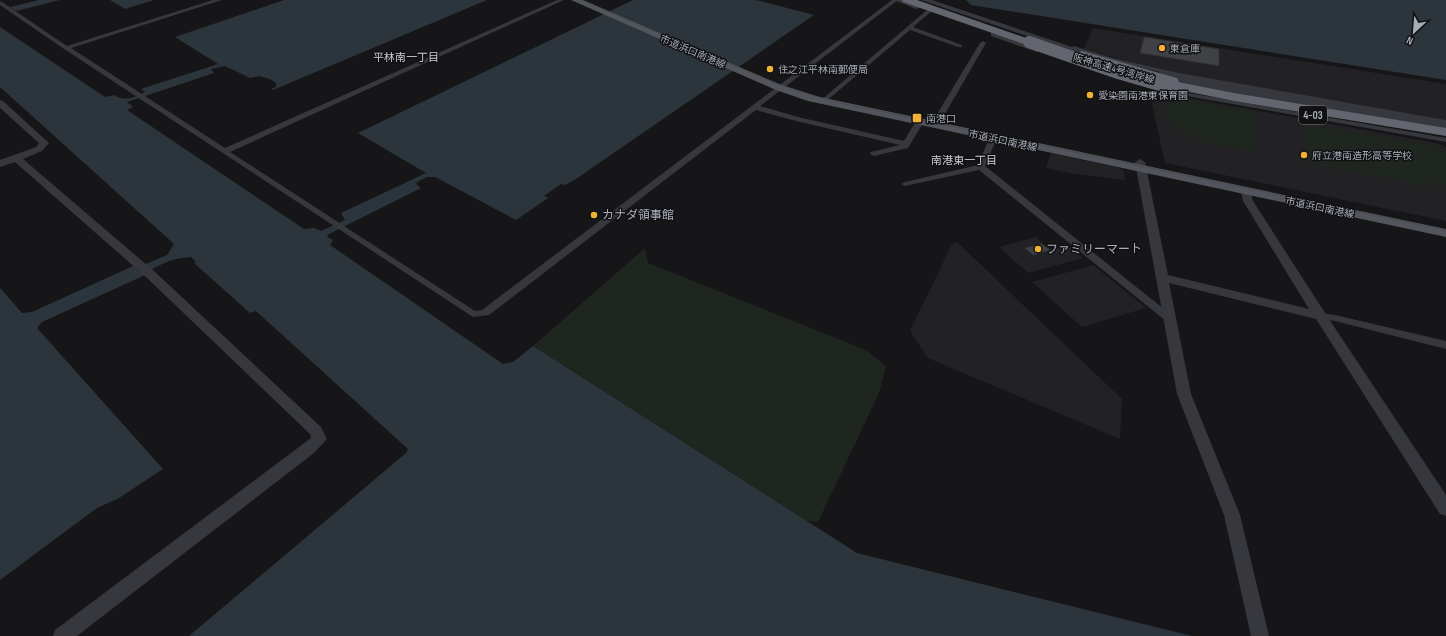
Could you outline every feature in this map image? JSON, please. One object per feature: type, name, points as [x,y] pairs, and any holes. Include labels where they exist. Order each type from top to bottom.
[{"type":"highway","name":"阪神高速4号湾岸線","points":[[907,0],[1027,39],[1186,84],[1446,125]]},
{"type":"highway","name":"阪神高速4号湾岸線","points":[[919,0],[1109,68],[1190,89],[1446,136]]},
{"type":"highway","name":"4-03","points":[[1027,39],[1176,76],[1446,125]]},
{"type":"main road","name":"市道浜口南港線","points":[[575,0],[783,86],[825,99],[919,123],[1446,226]]},
{"type":"main road","name":"市道浜口南港線","points":[[591,0],[783,86]]},
{"type":"main road","name":"市道浜口南港線","points":[[825,99],[938,120],[1246,191],[1446,233]]},
{"type":"street","points":[[66,48],[219,0]]},
{"type":"street","points":[[225,151],[562,0]]},
{"type":"street","points":[[2,5],[473,314],[485,313],[896,0],[1078,63],[1198,93],[1446,136]]},
{"type":"street","points":[[925,0],[1110,61],[1172,78],[1232,90],[1446,125]]},
{"type":"street","points":[[825,99],[929,11]]},
{"type":"street","points":[[909,28],[960,46]]},
{"type":"street","points":[[938,120],[983,43]]},
{"type":"street","points":[[0,164],[39,149],[44,143],[1,105]]},
{"type":"street","points":[[755,107],[796,119],[906,144]]},
{"type":"street","points":[[874,154],[906,144],[919,123]]},
{"type":"street","points":[[981,167],[993,138]]},
{"type":"street","points":[[16,158],[151,275],[316,431],[319,439],[309,449],[62,636]]},
{"type":"street","points":[[1141,166],[1184,394],[1232,516],[1260,636]]},
{"type":"street","points":[[905,184],[981,167]]},
{"type":"street","points":[[981,167],[1170,319]]},
{"type":"street","points":[[1246,191],[1248,201],[1320,316],[1446,509]]},
{"type":"street","points":[[1163,278],[1446,345]]},
{"type":"shaded area","points":[[39,0],[60,0],[16,11],[10,7]]},
{"type":"shaded area","points":[[110,0],[154,0],[125,9]]},
{"type":"shaded area","points":[[284,0],[487,0],[273,90],[271,89],[276,87],[276,83],[270,79],[259,76],[250,78],[225,66],[211,69],[214,73],[127,102],[133,107],[127,110],[304,229],[314,228],[321,231],[345,220],[341,213],[426,173],[358,133],[633,0],[756,0],[814,15],[573,181],[565,185],[561,184],[544,196],[548,198],[516,220],[435,177],[427,177],[417,182],[416,184],[421,188],[329,234],[327,237],[333,240],[330,245],[503,364],[513,362],[533,346],[857,553],[1192,636],[189,636],[406,453],[408,449],[256,311],[250,313],[194,263],[196,262],[191,257],[162,264],[152,269],[154,271],[42,322],[37,328],[163,469],[119,498],[97,508],[0,580],[0,288],[22,313],[32,312],[142,262],[146,264],[167,255],[174,244],[0,87],[0,27],[102,95],[106,97],[114,95],[125,99],[145,92],[141,89],[218,64],[175,37]]},
{"type":"shaded area","points":[[966,0],[1446,0],[1446,80],[971,5]]},
{"type":"shaded area","points":[[1093,28],[1446,84],[1446,120],[1181,74],[1135,63],[1084,49]]},
{"type":"shaded area","name":"府立港南造形高等学校","points":[[1149,91],[1436,143],[1446,147],[1446,221],[1165,163]]},
{"type":"shaded area","points":[[1176,98],[1253,112],[1254,152],[1196,141],[1196,137],[1176,127],[1166,116],[1165,110],[1175,103]]},
{"type":"shaded area","points":[[1304,124],[1436,146],[1446,151],[1446,185],[1427,182],[1428,186],[1309,163]]},
{"type":"shaded area","points":[[1051,153],[1120,168],[1124,171],[1125,180],[1069,173],[1046,168]]},
{"type":"shaded area","points":[[1036,237],[1049,249],[1066,244],[1083,258],[1028,273],[999,247]]},
{"type":"shaded area","points":[[957,242],[1122,399],[1120,439],[928,358],[910,331],[952,244]]},
{"type":"shaded area","points":[[645,248],[648,263],[866,350],[886,366],[879,393],[818,522],[807,521],[533,346]]},
{"type":"shaded area","points":[[1093,265],[1146,308],[1082,327],[1032,282]]},
{"type":"building","points":[[1144,37],[1219,49],[1219,66],[1140,53]]},
{"type":"building","name":"ファミリーマート","points":[[1042,244],[1050,250],[1033,255],[1025,248]]},
{"type":"tram line","points":[[582,0],[777,84],[831,101],[1446,230]]},
{"type":"place","name":"東倉庫","points":[[1162,48]]},
{"type":"place","name":"住之江平林南郵便局","points":[[770,69]]},
{"type":"place","name":"愛染園南港東保育園","points":[[1090,95]]},
{"type":"place","name":"南港口","points":[[917,118]]},
{"type":"place","name":"府立港南造形高等学校","points":[[1304,155]]},
{"type":"place","name":"カナダ領事館","points":[[594,215]]},
{"type":"place","name":"ファミリーマート","points":[[1038,249]]},
{"type":"district","name":"平林南一丁目","points":[[406,57]]},
{"type":"district","name":"南港東一丁目","points":[[964,160]]}]
